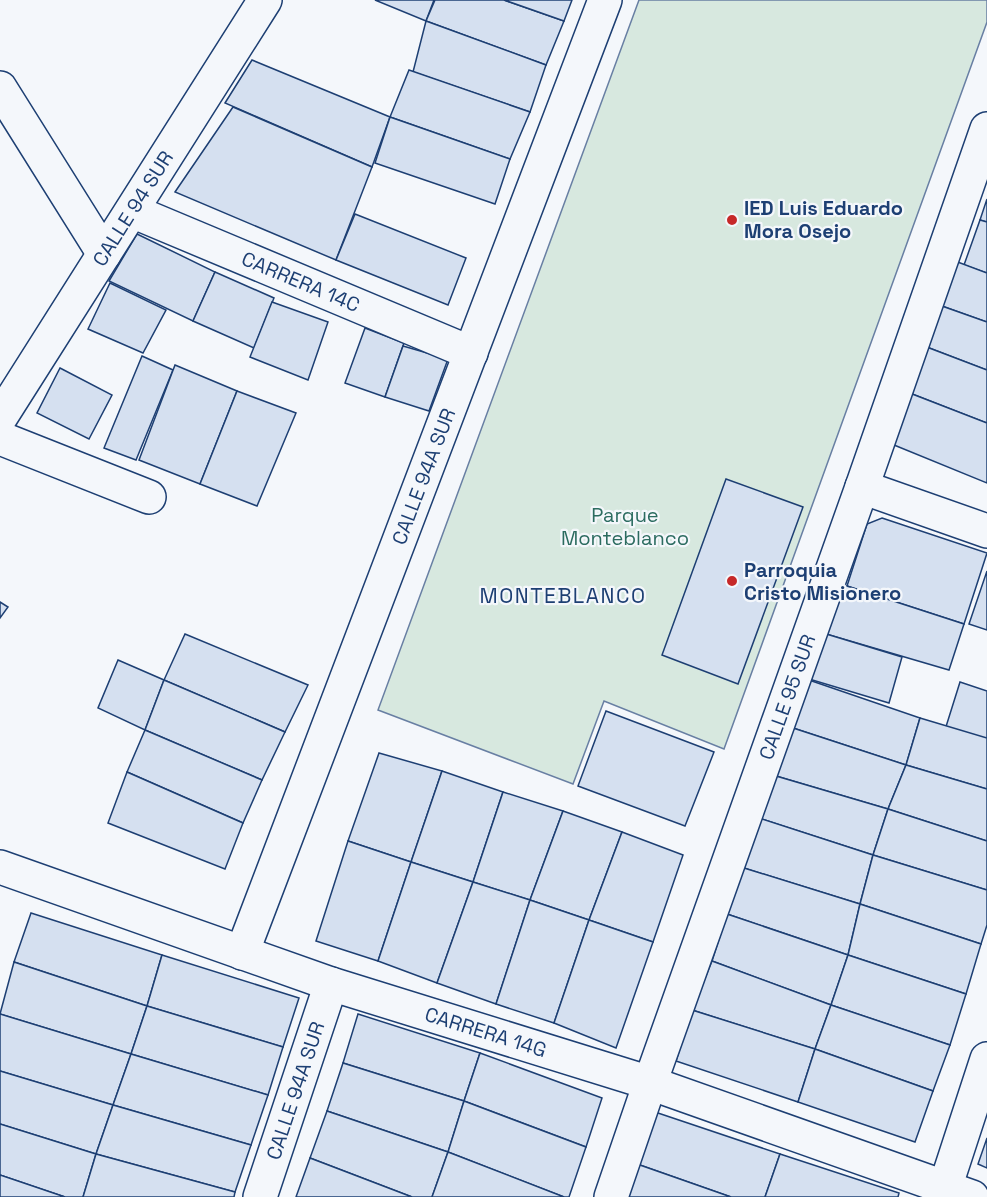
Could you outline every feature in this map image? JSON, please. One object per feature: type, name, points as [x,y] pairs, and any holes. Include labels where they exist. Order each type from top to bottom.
[{"type":"street","name":"CALLE 94 SUR","points":[[0,418],[265,0]]},
{"type":"street","name":"CALLE 94A SUR","points":[[242,952],[605,0]]},
{"type":"street","points":[[0,88],[104,254]]},
{"type":"street","name":"CALLE 95 SUR","points":[[611,1197],[987,129]]},
{"type":"street","name":"CARRERA 14C","points":[[132,212],[471,353]]},
{"type":"street","points":[[0,438],[149,497]]},
{"type":"street","points":[[862,487],[987,531]]},
{"type":"street","name":"CARRERA 14G","points":[[0,867],[331,984],[650,1083],[953,1194]]},
{"type":"street","name":"CALLE 94A SUR","points":[[260,1197],[331,984]]},
{"type":"street","points":[[953,1194],[987,1059]]},
{"type":"green space","name":"Parque Monteblanco","points":[[639,0],[987,0],[987,22],[724,749],[604,701],[573,784],[378,710]]},
{"type":"building","points":[[375,0],[434,0],[426,21]]},
{"type":"building","points":[[435,0],[504,0],[564,21],[546,65],[426,21]]},
{"type":"building","points":[[504,0],[572,0],[564,21]]},
{"type":"building","points":[[426,21],[546,65],[530,112],[413,72]]},
{"type":"building","points":[[252,60],[390,117],[372,167],[225,103]]},
{"type":"building","points":[[409,70],[530,112],[510,159],[390,117]]},
{"type":"building","points":[[233,107],[372,167],[336,260],[175,192]]},
{"type":"building","points":[[390,117],[510,159],[495,204],[375,163]]},
{"type":"building","points":[[987,199],[987,222],[980,220]]},
{"type":"building","points":[[355,214],[466,258],[448,305],[336,260]]},
{"type":"building","points":[[980,220],[987,222],[987,273],[964,265]]},
{"type":"building","points":[[137,234],[215,272],[193,321],[109,281]]},
{"type":"building","points":[[955,261],[987,273],[987,322],[939,305]]},
{"type":"building","points":[[215,272],[274,298],[254,348],[193,321]]},
{"type":"building","points":[[110,283],[166,310],[143,353],[88,329]]},
{"type":"building","points":[[272,302],[328,322],[308,380],[250,357]]},
{"type":"building","points":[[939,305],[987,322],[987,370],[924,346]]},
{"type":"building","points":[[365,328],[404,343],[385,397],[345,383]]},
{"type":"building","points":[[403,346],[448,359],[429,411],[385,397]]},
{"type":"building","points":[[924,346],[987,370],[987,423],[907,392]]},
{"type":"building","points":[[142,356],[173,370],[136,460],[104,448]]},
{"type":"building","points":[[175,365],[237,391],[200,484],[139,460]]},
{"type":"building","points":[[60,368],[112,395],[89,439],[37,413]]},
{"type":"building","points":[[237,391],[296,413],[257,506],[200,484]]},
{"type":"building","points":[[907,392],[987,423],[987,483],[894,445]]},
{"type":"building","name":"Parroquia Cristo Misionero","points":[[726,479],[803,507],[738,684],[662,655]]},
{"type":"building","points":[[882,518],[987,553],[964,624],[847,586],[867,524]]},
{"type":"building","points":[[987,571],[987,630],[969,624]]},
{"type":"building","points":[[839,586],[847,586],[964,624],[949,670],[826,634]]},
{"type":"building","points":[[0,602],[8,607],[0,618]]},
{"type":"building","points":[[823,633],[902,657],[889,703],[809,679]]},
{"type":"building","points":[[185,634],[308,685],[285,732],[164,680]]},
{"type":"building","points":[[118,660],[164,680],[145,730],[98,708]]},
{"type":"building","points":[[806,679],[920,718],[906,765],[790,727]]},
{"type":"building","points":[[164,680],[285,732],[262,780],[145,730]]},
{"type":"building","points":[[960,682],[987,691],[987,747],[944,733]]},
{"type":"building","points":[[606,711],[714,752],[685,826],[578,786]]},
{"type":"building","points":[[920,718],[987,738],[987,789],[906,765]]},
{"type":"building","points":[[790,727],[906,765],[888,809],[776,776]]},
{"type":"building","points":[[145,730],[262,780],[243,823],[127,772]]},
{"type":"building","points":[[379,753],[442,771],[411,862],[348,841]]},
{"type":"building","points":[[906,765],[987,789],[987,841],[888,809]]},
{"type":"building","points":[[442,771],[503,792],[473,882],[411,862]]},
{"type":"building","points":[[127,772],[243,823],[225,869],[108,823]]},
{"type":"building","points":[[776,776],[888,809],[873,855],[759,818]]},
{"type":"building","points":[[503,792],[563,811],[530,900],[473,882]]},
{"type":"building","points":[[888,809],[987,841],[987,890],[873,855]]},
{"type":"building","points":[[563,811],[622,832],[589,920],[530,900]]},
{"type":"building","points":[[759,818],[873,855],[860,904],[744,868]]},
{"type":"building","points":[[622,832],[683,855],[653,942],[589,920]]},
{"type":"building","points":[[348,841],[411,862],[378,961],[316,941]]},
{"type":"building","points":[[873,855],[987,890],[987,925],[981,944],[860,904]]},
{"type":"building","points":[[411,862],[473,882],[437,983],[378,961]]},
{"type":"building","points":[[744,868],[860,904],[848,955],[727,914]]},
{"type":"building","points":[[473,882],[530,900],[496,1004],[437,983]]},
{"type":"building","points":[[530,900],[589,920],[554,1023],[496,1004]]},
{"type":"building","points":[[860,904],[981,944],[966,994],[848,955]]},
{"type":"building","points":[[31,913],[162,955],[147,1006],[14,962]]},
{"type":"building","points":[[727,914],[848,955],[831,1005],[712,961]]},
{"type":"building","points":[[589,920],[653,942],[616,1048],[554,1023]]},
{"type":"building","points":[[162,955],[299,998],[283,1047],[147,1006]]},
{"type":"building","points":[[848,955],[966,994],[950,1045],[831,1005]]},
{"type":"building","points":[[712,961],[831,1005],[815,1049],[692,1010]]},
{"type":"building","points":[[14,962],[147,1006],[131,1054],[0,1014]]},
{"type":"building","points":[[831,1005],[950,1045],[933,1091],[815,1049]]},
{"type":"building","points":[[147,1006],[283,1047],[268,1095],[131,1054]]},
{"type":"building","points":[[692,1010],[815,1049],[798,1102],[676,1061]]},
{"type":"building","points":[[0,1014],[131,1054],[113,1105],[0,1071]]},
{"type":"building","points":[[358,1014],[480,1053],[464,1101],[343,1063]]},
{"type":"building","points":[[815,1049],[933,1091],[915,1142],[798,1102]]},
{"type":"building","points":[[480,1053],[602,1098],[586,1147],[464,1101]]},
{"type":"building","points":[[131,1054],[268,1095],[251,1145],[113,1105]]},
{"type":"building","points":[[343,1063],[464,1101],[448,1152],[327,1111]]},
{"type":"building","points":[[0,1071],[113,1105],[96,1154],[0,1124]]},
{"type":"building","points":[[464,1101],[586,1147],[569,1197],[448,1152]]},
{"type":"building","points":[[113,1105],[251,1145],[235,1192],[96,1154]]},
{"type":"building","points":[[327,1111],[448,1152],[432,1197],[412,1197],[310,1158]]},
{"type":"building","points":[[655,1112],[780,1154],[765,1197],[731,1197],[637,1164]]},
{"type":"building","points":[[0,1124],[96,1154],[83,1197],[65,1197],[0,1175]]},
{"type":"building","points":[[987,1138],[987,1168],[978,1164]]},
{"type":"building","points":[[448,1152],[564,1197],[432,1197]]},
{"type":"building","points":[[96,1154],[235,1192],[234,1197],[83,1197]]},
{"type":"building","points":[[780,1154],[899,1193],[898,1197],[765,1197]]},
{"type":"building","points":[[310,1158],[412,1197],[296,1197]]},
{"type":"building","points":[[637,1164],[731,1197],[625,1197]]},
{"type":"building","points":[[0,1175],[65,1197],[0,1197]]},
{"type":"place","name":"IED Luis Eduardo Mora Osejo","points":[[732,220]]},
{"type":"place","name":"Parroquia Cristo Misionero","points":[[732,581]]},
{"type":"district","name":"MONTEBLANCO","points":[[563,596]]}]
